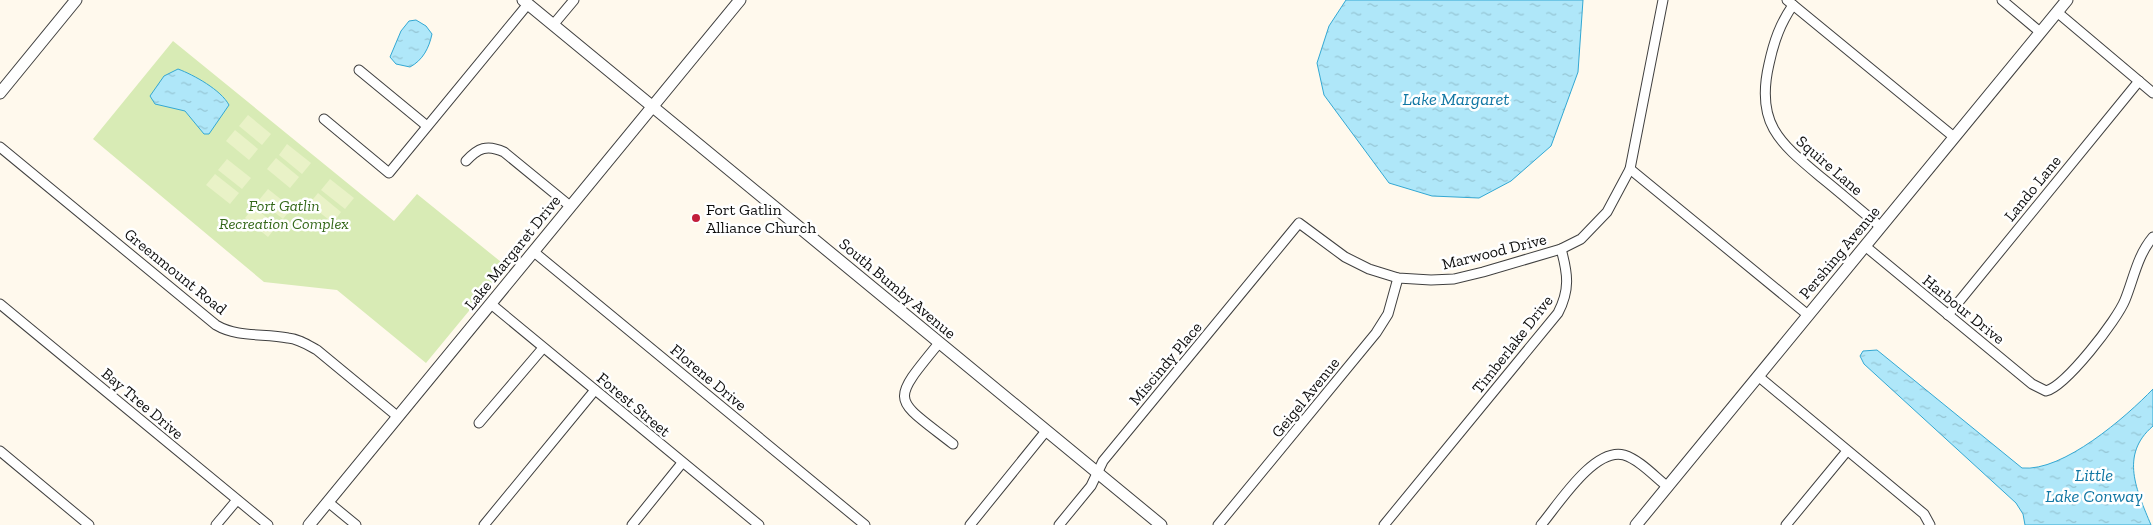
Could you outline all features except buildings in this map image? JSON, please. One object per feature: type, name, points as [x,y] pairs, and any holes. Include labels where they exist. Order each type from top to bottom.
[{"type":"street","points":[[0,93],[76,0]]},
{"type":"street","points":[[553,25],[574,0]]},
{"type":"street","name":"Lake Margaret Drive","points":[[309,525],[740,0]]},
{"type":"street","points":[[1561,249],[1581,239],[1599,222],[1617,197],[1630,169],[1663,0]]},
{"type":"street","points":[[2002,0],[2040,32]]},
{"type":"street","name":"Pershing Avenue","points":[[1636,525],[2067,0]]},
{"type":"street","points":[[324,119],[389,173],[526,2]]},
{"type":"street","name":"South Bumby Avenue","points":[[526,2],[1161,525]]},
{"type":"street","points":[[1790,3],[1954,137]]},
{"type":"street","name":"Squire Lane","points":[[1790,3],[1776,35],[1766,76],[1765,106],[1770,122],[1788,149],[1881,227]]},
{"type":"street","points":[[2057,12],[2153,92]]},
{"type":"street","points":[[359,70],[427,126]]},
{"type":"street","name":"Lando Lane","points":[[1948,315],[2139,81]]},
{"type":"street","name":"Greenmount Road","points":[[0,147],[216,325],[235,333],[289,338],[303,342],[317,350],[397,416]]},
{"type":"street","points":[[466,161],[473,153],[483,148],[493,147],[504,152],[570,206]]},
{"type":"street","points":[[1630,169],[1808,315]]},
{"type":"street","name":"Marwood Drive","points":[[1299,223],[1345,257],[1398,278],[1454,279],[1561,249]]},
{"type":"street","name":"Miscindy Place","points":[[1059,525],[1091,486],[1103,460],[1299,223]]},
{"type":"street","name":"Harbour Drive","points":[[1864,246],[2032,384],[2046,391],[2060,385],[2118,315],[2141,255],[2153,237]]},
{"type":"street","name":"Timberlake Drive","points":[[1384,525],[1558,313],[1568,289],[1568,275],[1561,249]]},
{"type":"street","name":"Florene Drive","points":[[534,252],[865,525]]},
{"type":"street","name":"Geigel Avenue","points":[[1218,525],[1380,329],[1388,314],[1398,278]]},
{"type":"street","name":"Bay Tree Drive","points":[[0,304],[268,525]]},
{"type":"street","name":"Forest Street","points":[[491,304],[759,525]]},
{"type":"street","points":[[939,343],[908,381],[903,397],[906,406],[953,444]]},
{"type":"street","points":[[479,423],[543,348]]},
{"type":"street","points":[[1758,376],[1924,514],[1930,525]]},
{"type":"street","points":[[484,525],[595,390]]},
{"type":"street","points":[[970,525],[1046,431]]},
{"type":"street","points":[[1786,525],[1847,451]]},
{"type":"street","points":[[0,452],[89,525]]},
{"type":"street","points":[[1541,525],[1593,464],[1613,454],[1624,455],[1636,461],[1668,487]]},
{"type":"street","points":[[632,525],[682,463]]},
{"type":"street","points":[[216,525],[237,500]]},
{"type":"street","points":[[328,502],[356,525]]},
{"type":"green space","name":"Fort Gatlin Recreation Complex","points":[[173,41],[394,221],[417,194],[506,266],[426,363],[337,290],[264,282],[93,139]]},
{"type":"green space","points":[[248,115],[271,134],[262,145],[239,126]]},
{"type":"green space","points":[[235,130],[258,149],[249,160],[226,141]]},
{"type":"green space","points":[[287,144],[311,163],[302,174],[279,155]]},
{"type":"green space","points":[[276,158],[299,177],[290,188],[267,169]]},
{"type":"green space","points":[[227,159],[251,178],[242,189],[218,170]]},
{"type":"green space","points":[[215,174],[239,193],[230,204],[206,185]]},
{"type":"green space","points":[[330,179],[354,198],[345,209],[321,190]]},
{"type":"green space","points":[[268,189],[292,208],[283,219],[259,200]]},
{"type":"green space","points":[[318,193],[341,212],[333,223],[309,204]]},
{"type":"green space","points":[[254,207],[277,226],[268,237],[245,218]]},
{"type":"water","name":"Lake Margaret","points":[[1346,0],[1583,0],[1578,72],[1551,146],[1511,181],[1479,198],[1432,196],[1389,183],[1324,95],[1317,63],[1329,26]]},
{"type":"water","points":[[416,20],[426,26],[432,34],[427,49],[422,57],[410,67],[396,64],[390,57],[401,31],[409,21]]},
{"type":"water","points":[[178,69],[192,75],[214,89],[229,105],[209,134],[204,134],[185,111],[155,104],[150,96],[164,76]]},
{"type":"water","name":"Little Lake Conway","points":[[1877,350],[2022,468],[2038,467],[2056,461],[2093,441],[2127,414],[2153,389],[2153,426],[2143,437],[2136,449],[2134,461],[2134,474],[2137,486],[2151,525],[2025,525],[2023,514],[2016,503],[1864,364],[1860,356],[1863,351]]},
{"type":"place","name":"Fort Gatlin Alliance Church","points":[[696,218]]}]
